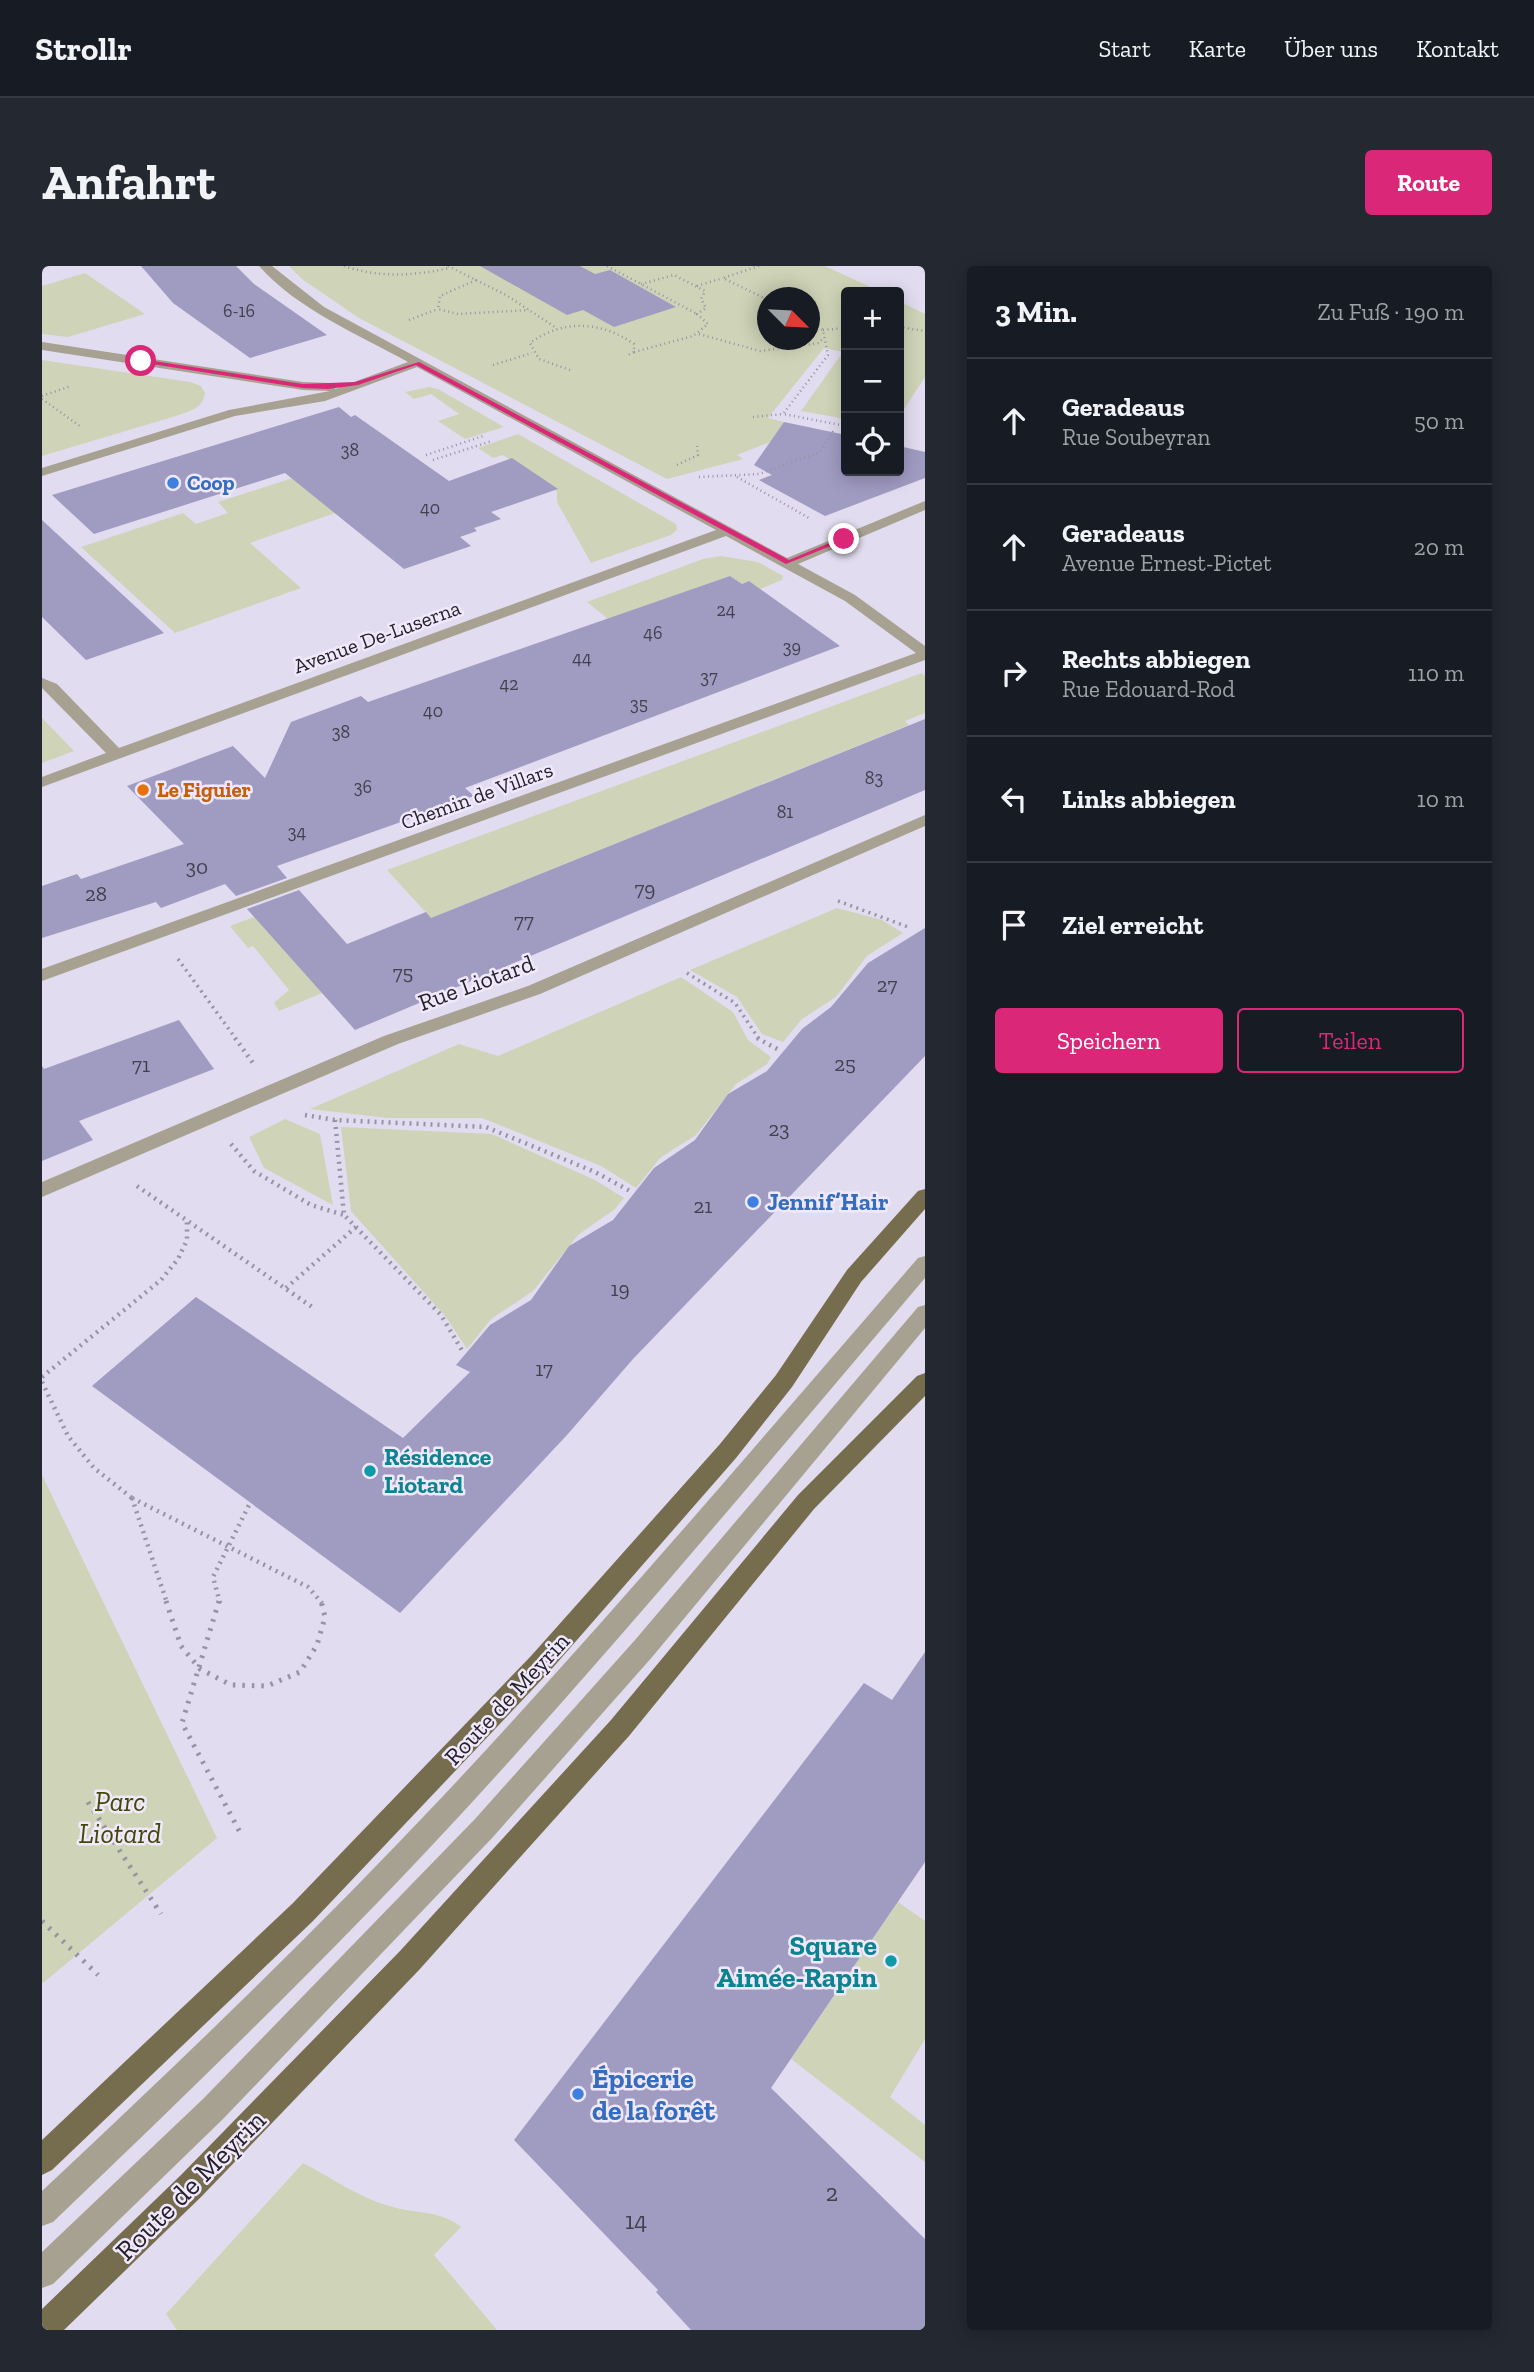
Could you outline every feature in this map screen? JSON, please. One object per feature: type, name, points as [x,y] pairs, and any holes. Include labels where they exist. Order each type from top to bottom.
[{"type":"main road","name":"Route de Meyrin","points":[[42,2160],[303,1912],[540,1664],[727,1451],[784,1381],[854,1276],[925,1196]]},
{"type":"main road","name":"Route de Meyrin","points":[[42,2330],[212,2165],[382,1991],[622,1726],[804,1505],[868,1436],[925,1382]]},
{"type":"street","points":[[265,266],[296,293],[320,309],[850,598],[925,654]]},
{"type":"street","points":[[42,346],[303,386],[356,384]]},
{"type":"street","points":[[42,472],[234,403],[321,398],[417,363]]},
{"type":"street","points":[[214,372],[234,403]]},
{"type":"street","points":[[788,563],[925,505]]},
{"type":"street","name":"Avenue De-Luserna","points":[[42,782],[726,531]]},
{"type":"street","name":"Chemin de Villars","points":[[42,975],[925,654]]},
{"type":"street","points":[[42,683],[52,687],[117,755]]},
{"type":"street","name":"Rue Liotard","points":[[42,1190],[391,1040],[534,990],[925,820]]},
{"type":"street","points":[[42,2211],[309,1954],[453,1804],[657,1578],[925,1264]]},
{"type":"street","points":[[42,2273],[214,2108],[492,1819],[644,1648],[925,1313]]},
{"type":"path","points":[[344,266],[393,275],[413,275],[450,267],[529,310],[555,328]]},
{"type":"path","points":[[609,266],[697,314],[708,324],[699,334]]},
{"type":"path","points":[[696,286],[759,266]]},
{"type":"path","points":[[641,284],[674,275],[696,286],[705,291],[701,299],[706,308],[697,314]]},
{"type":"path","points":[[723,278],[757,295]]},
{"type":"path","points":[[476,280],[440,296],[438,309],[458,314],[529,310]]},
{"type":"path","points":[[570,370],[548,365],[532,353],[530,343],[540,334],[555,328],[573,325],[601,327],[622,333],[634,344],[634,352]]},
{"type":"path","points":[[820,327],[824,330],[841,328]]},
{"type":"path","points":[[904,328],[925,331]]},
{"type":"path","points":[[783,414],[828,355],[823,338],[824,330]]},
{"type":"path","points":[[626,356],[644,348],[699,334],[767,351],[818,343],[823,338]]},
{"type":"path","points":[[482,367],[506,363],[513,357],[532,353]]},
{"type":"path","points":[[42,397],[71,386]]},
{"type":"path","points":[[42,397],[90,434]]},
{"type":"path","points":[[752,417],[783,414],[841,425]]},
{"type":"path","points":[[697,477],[759,474],[820,452],[834,430]]},
{"type":"path","points":[[426,455],[485,435]]},
{"type":"path","points":[[433,460],[493,440]]},
{"type":"path","points":[[735,476],[818,524]]},
{"type":"path","points":[[838,901],[911,928]]},
{"type":"path","points":[[174,955],[254,1064]]},
{"type":"path","points":[[687,973],[734,1003],[758,1039],[779,1050]]},
{"type":"path","points":[[299,1114],[335,1120],[486,1127],[595,1172],[629,1191]]},
{"type":"path","points":[[335,1120],[344,1215]]},
{"type":"path","points":[[227,1139],[254,1171],[311,1205],[344,1215],[441,1315],[463,1352]]},
{"type":"path","points":[[131,1181],[315,1309]]},
{"type":"path","points":[[132,1497],[181,1646],[200,1669],[231,1685],[267,1686],[300,1672],[317,1645],[325,1617],[321,1599],[308,1587],[132,1497],[94,1468],[68,1436],[42,1380],[161,1280],[178,1259],[187,1240],[187,1221]]},
{"type":"path","points":[[286,1288],[356,1227]]},
{"type":"path","points":[[242,1836],[182,1723],[220,1604],[213,1577],[250,1503]]},
{"type":"path","points":[[88,1802],[161,1914]]},
{"type":"path","points":[[42,1921],[98,1975]]},
{"type":"green space","points":[[289,266],[825,266],[870,287],[841,287],[841,352],[824,348],[768,418],[784,422],[770,442],[737,455],[743,459],[667,479],[359,318],[302,279]]},
{"type":"green space","points":[[85,273],[145,314],[68,337],[42,334],[42,286]]},
{"type":"green space","points":[[904,304],[925,314],[925,377],[904,409]]},
{"type":"green space","points":[[841,355],[841,418],[801,411]]},
{"type":"green space","points":[[42,360],[190,382],[201,386],[205,393],[204,398],[195,409],[186,413],[42,456]]},
{"type":"green space","points":[[429,387],[438,389],[504,427],[465,439],[438,421],[459,414],[431,394],[414,399],[405,392]]},
{"type":"green space","points":[[518,434],[676,524],[677,530],[671,535],[591,563],[557,502],[557,491],[503,455],[493,458],[478,448]]},
{"type":"green space","points":[[311,472],[335,513],[250,543],[301,588],[175,633],[81,547],[183,513],[196,524],[228,513],[218,502]]},
{"type":"green space","points":[[721,556],[758,562],[783,576],[782,580],[760,589],[749,581],[742,584],[730,576],[608,619],[587,602],[703,559]]},
{"type":"green space","points":[[922,673],[925,676],[925,713],[905,721],[909,725],[431,918],[387,870]]},
{"type":"green space","points":[[42,718],[74,751],[42,763]]},
{"type":"green space","points":[[297,901],[327,991],[279,1011],[274,1003],[289,990],[253,946],[248,948],[230,926]]},
{"type":"green space","points":[[837,908],[882,920],[903,933],[867,956],[836,997],[802,1019],[783,1042],[762,1034],[737,997],[690,970]]},
{"type":"green space","points":[[681,977],[733,1012],[748,1040],[771,1057],[767,1064],[736,1084],[696,1135],[660,1158],[636,1188],[601,1166],[482,1118],[388,1118],[310,1109],[459,1044],[498,1056]]},
{"type":"green space","points":[[285,1119],[320,1134],[333,1205],[264,1168],[249,1137]]},
{"type":"green space","points":[[341,1127],[492,1134],[595,1180],[624,1198],[615,1209],[578,1235],[533,1291],[491,1319],[467,1349],[446,1317],[351,1211]]},
{"type":"green space","name":"Parc Liotard","points":[[42,1475],[217,1838],[43,1983],[42,1981]]},
{"type":"green space","points":[[898,1902],[925,1921],[925,2039],[890,2097],[925,2125],[925,2162],[791,2059]]},
{"type":"green space","points":[[303,2163],[370,2199],[402,2209],[437,2215],[461,2227],[434,2255],[497,2330],[177,2330],[166,2314]]},
{"type":"building","points":[[141,266],[236,266],[254,284],[327,335],[250,358],[173,303]]},
{"type":"building","points":[[480,266],[580,266],[595,274],[610,270],[676,307],[614,327],[583,310],[567,315]]},
{"type":"building","points":[[339,407],[351,417],[355,415],[449,481],[512,458],[558,489],[491,512],[501,519],[474,528],[477,531],[460,537],[471,546],[404,569],[285,473],[94,534],[52,495]]},
{"type":"building","points":[[784,422],[841,434],[841,476],[904,476],[904,447],[925,452],[925,478],[825,516],[759,480],[772,475],[754,465]]},
{"type":"building","points":[[42,520],[164,633],[86,660],[42,617]]},
{"type":"building","points":[[730,576],[742,584],[749,581],[840,646],[465,788],[474,796],[277,866],[287,878],[236,896],[225,884],[161,908],[156,902],[42,938],[42,886],[77,874],[81,879],[184,844],[127,786],[233,746],[265,778],[291,722],[361,696],[368,702]]},
{"type":"building","points":[[925,719],[925,790],[355,1030],[247,909],[299,890],[347,944],[426,912],[431,918]]},
{"type":"building","points":[[925,928],[925,1056],[633,1359],[567,1435],[400,1613],[92,1386],[196,1297],[403,1438],[470,1372],[456,1365],[490,1325],[531,1300],[569,1246],[613,1220],[654,1168],[695,1140],[728,1094],[767,1071],[802,1029],[831,1007],[868,963]]},
{"type":"building","points":[[179,1020],[214,1069],[79,1121],[93,1140],[42,1161],[42,1066],[44,1069]]},
{"type":"building","points":[[925,1652],[925,1862],[771,2088],[925,2239],[925,2330],[691,2330],[656,2292],[658,2290],[514,2140],[864,1683],[892,1700]]},
{"type":"place","name":"Coop","points":[[173,483]]},
{"type":"place","name":"Le Figuier","points":[[143,790]]},
{"type":"place","name":"Jennif’Hair","points":[[753,1202]]},
{"type":"place","name":"Résidence Liotard","points":[[370,1471]]},
{"type":"place","name":"Square Aimée-Rapin","points":[[891,1961]]},
{"type":"place","name":"Épicerie de la forêt","points":[[578,2094]]},
{"type":"route","points":[[141,361],[303,386],[328,387],[356,384],[417,363],[788,563],[844,539]]}]
